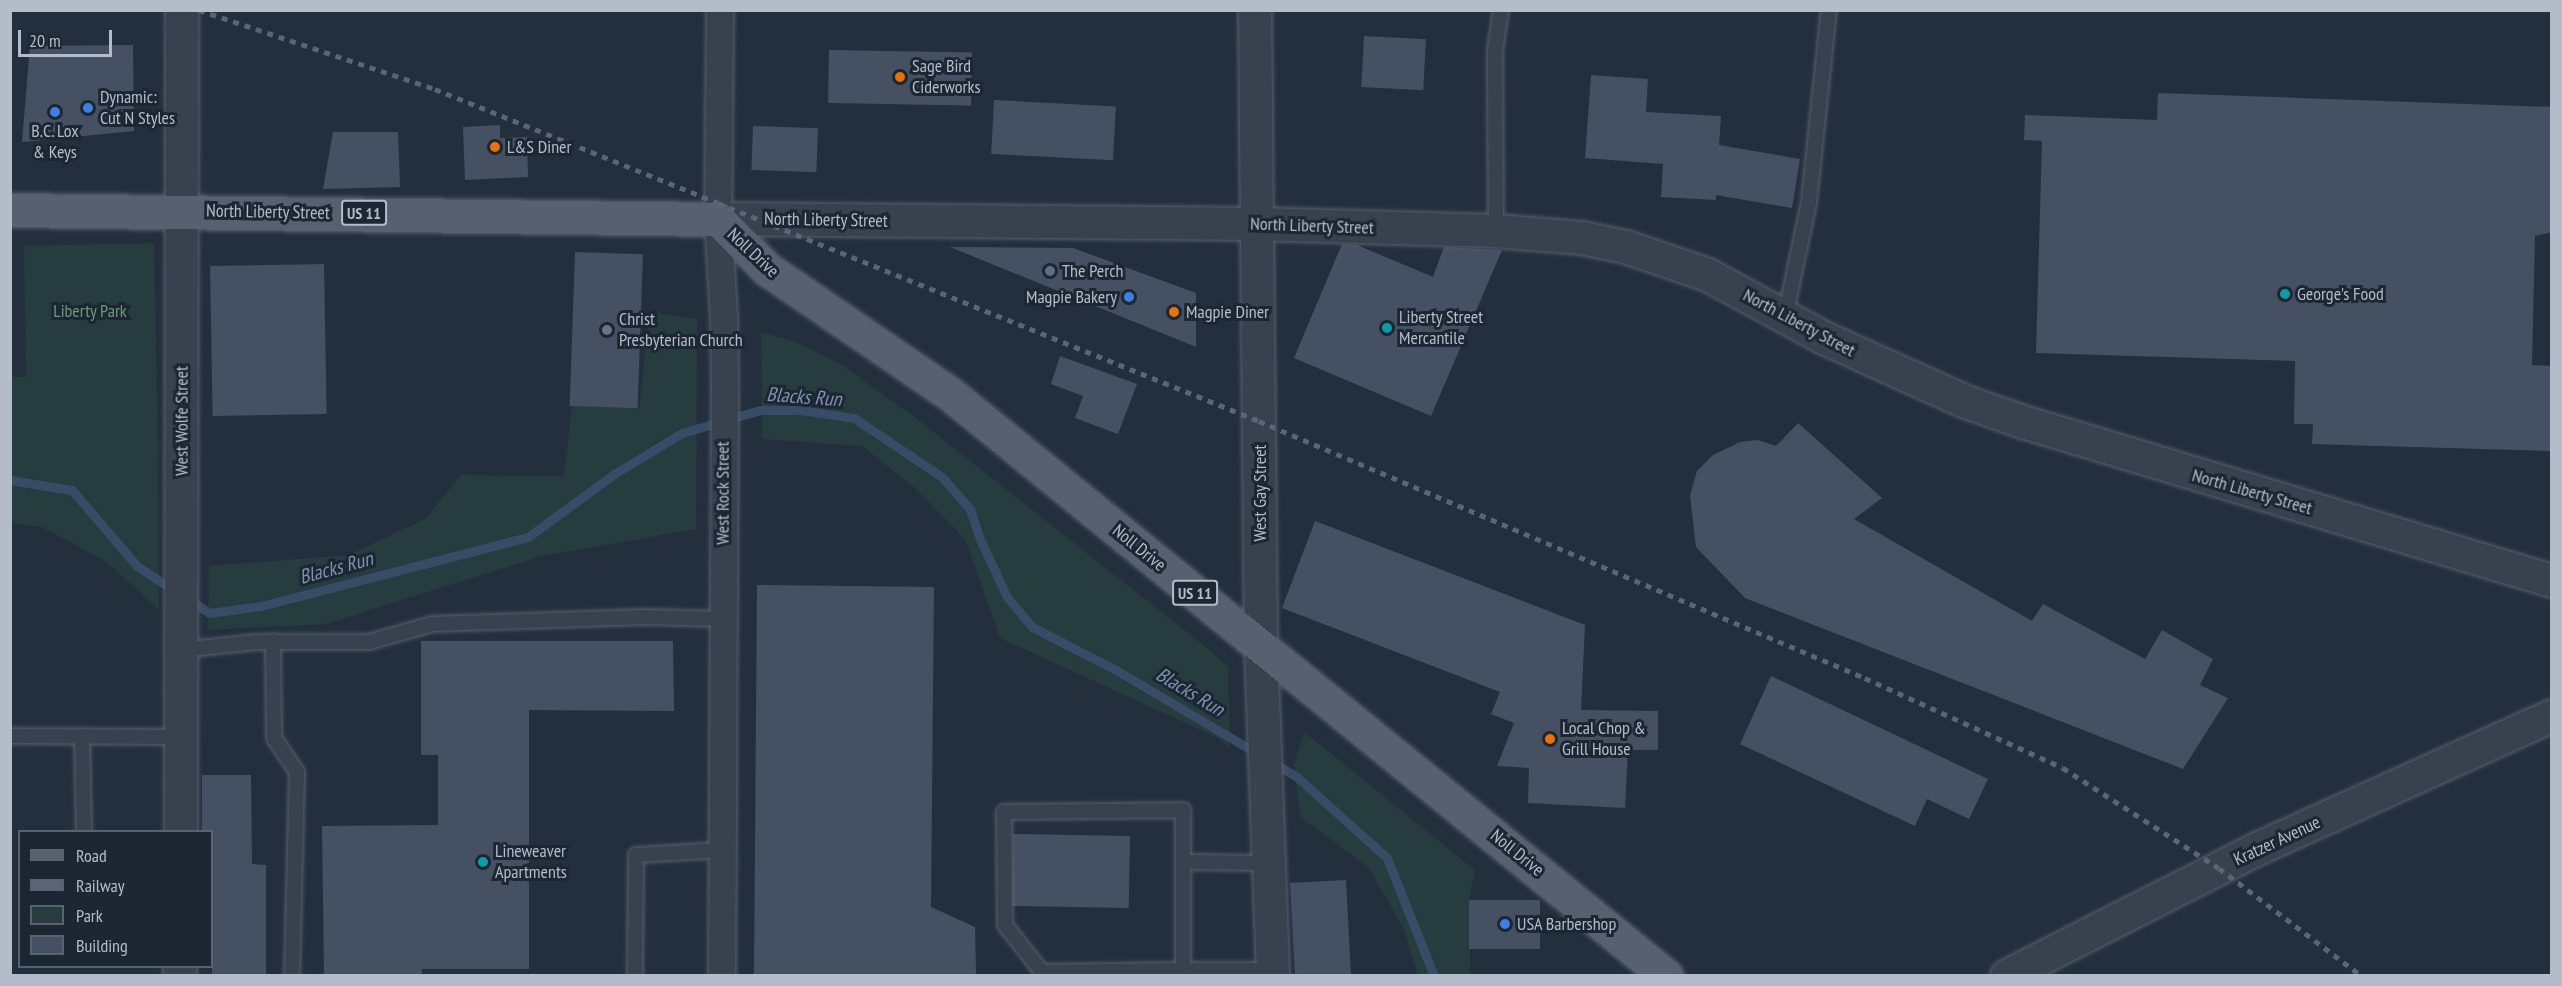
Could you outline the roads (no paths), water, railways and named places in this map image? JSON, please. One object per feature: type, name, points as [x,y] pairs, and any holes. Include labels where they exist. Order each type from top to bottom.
[{"type":"main road","name":"North Liberty Street","points":[[10,210],[182,210],[718,219]]},
{"type":"main road","name":"Noll Drive","points":[[718,219],[767,269],[949,393],[1666,975]]},
{"type":"street","name":"West Wolfe Street","points":[[180,830],[182,10]]},
{"type":"street","name":"West Rock Street","points":[[720,10],[718,219],[724,316],[725,388],[722,975]]},
{"type":"street","name":"West Gay Street","points":[[1255,10],[1261,646],[1273,973]]},
{"type":"street","name":"North Liberty Street","points":[[718,219],[1258,224],[1496,231],[1582,238],[1636,250],[1708,275],[1824,338],[1902,374],[2023,423],[2552,581]]},
{"type":"street","name":"Kratzer Avenue","points":[[2007,975],[2254,850],[2552,716]]},
{"type":"lane","points":[[1496,231],[1495,51],[1501,10]]},
{"type":"lane","points":[[1785,317],[1809,202],[1829,10]]},
{"type":"lane","points":[[181,650],[273,641],[369,642],[432,624],[645,617],[723,618]]},
{"type":"lane","points":[[273,641],[274,738],[297,772],[292,975]]},
{"type":"lane","points":[[10,736],[181,737]]},
{"type":"lane","points":[[82,736],[84,830]]},
{"type":"lane","points":[[1183,973],[1184,810],[1004,812],[1005,925],[1042,974],[1273,973]]},
{"type":"lane","points":[[635,975],[636,855],[723,850]]},
{"type":"lane","points":[[1183,862],[1270,862]]},
{"type":"waterway","name":"Blacks Run","points":[[187,598],[209,613],[261,606],[528,537],[614,474],[682,433],[760,410],[801,410],[854,418],[942,477],[970,509],[979,537],[1007,597],[1032,627],[1116,670],[1258,754]]},
{"type":"waterway","name":"Blacks Run","points":[[10,480],[72,490],[137,566],[175,591]]},
{"type":"waterway","name":"Blacks Run","points":[[1272,762],[1297,777],[1387,858],[1434,976]]},
{"type":"railway","points":[[199,10],[435,89],[1259,421],[1865,678],[2063,768],[2219,868],[2362,976]]},
{"type":"place","name":"Sage Bird Ciderworks","points":[[900,77]]},
{"type":"place","name":"Dynamic: Cut N Styles","points":[[88,108]]},
{"type":"place","name":"B.C. Lox & Keys","points":[[55,112]]},
{"type":"place","name":"L&S Diner","points":[[495,147]]},
{"type":"place","name":"The Perch","points":[[1050,271]]},
{"type":"place","name":"George's Food","points":[[2285,294]]},
{"type":"place","name":"Magpie Bakery","points":[[1129,297]]},
{"type":"place","name":"Magpie Diner","points":[[1174,312]]},
{"type":"place","name":"Liberty Street Mercantile","points":[[1387,328]]},
{"type":"place","name":"Christ Presbyterian Church","points":[[607,330]]},
{"type":"place","name":"Local Chop & Grill House","points":[[1550,739]]},
{"type":"place","name":"Lineweaver Apartments","points":[[483,862]]},
{"type":"place","name":"USA Barbershop","points":[[1505,924]]},
{"type":"park label","name":"Liberty Park","points":[[90,311]]}]
